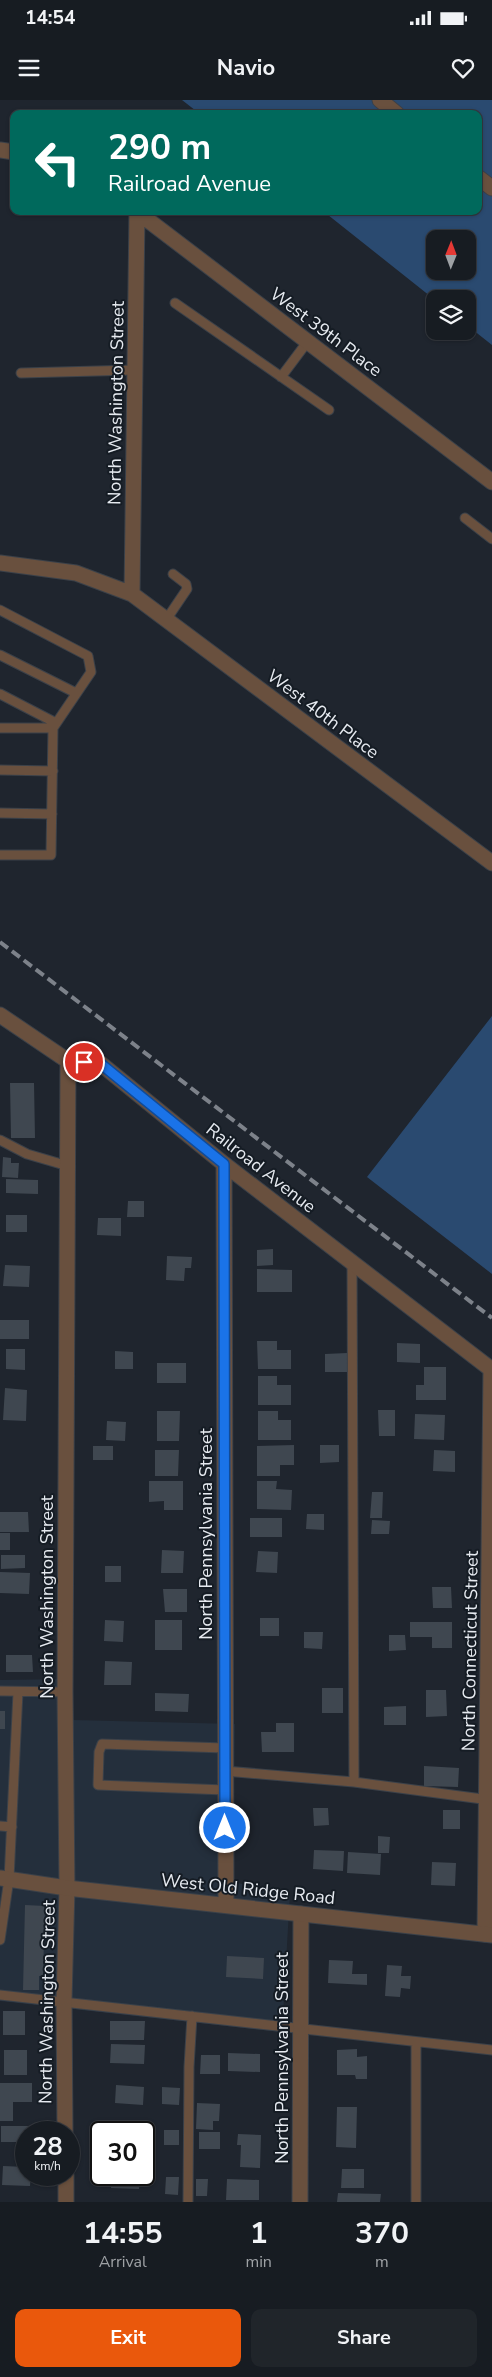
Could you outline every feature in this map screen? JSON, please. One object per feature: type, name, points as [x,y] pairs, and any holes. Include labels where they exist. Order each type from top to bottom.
[{"type":"street","points":[[380,100],[392,110]]},
{"type":"street","points":[[482,180],[492,188]]},
{"type":"street","name":"North Washington Street","points":[[132,594],[137,215]]},
{"type":"street","name":"West 39th Place","points":[[142,215],[492,482]]},
{"type":"street","name":"West 40th Place","points":[[0,563],[76,573],[132,594],[492,863]]},
{"type":"street","name":"Railroad Avenue","points":[[0,1014],[68,1061],[101,1064],[224,1164],[492,1369]]},
{"type":"street","name":"North Washington Street","points":[[65,2121],[68,1061]]},
{"type":"street","name":"North Pennsylvania Street","points":[[224,1164],[226,1904]]},
{"type":"street","name":"North Connecticut Street","points":[[489,1934],[492,1369]]},
{"type":"street","name":"West Old Ridge Road","points":[[4,1879],[67,1888],[489,1934]]},
{"type":"street","name":"North Pennsylvania Street","points":[[300,2202],[301,1914]]},
{"type":"street","points":[[66,2186],[66,2202]]},
{"type":"lane","points":[[176,303],[329,410]]},
{"type":"lane","points":[[281,377],[308,341]]},
{"type":"lane","points":[[21,373],[135,370]]},
{"type":"lane","points":[[465,518],[492,539]]},
{"type":"lane","points":[[166,620],[187,589],[186,584],[173,574]]},
{"type":"lane","points":[[0,610],[88,656],[91,672],[55,725],[52,771],[51,855],[0,854]]},
{"type":"lane","points":[[0,655],[76,694]]},
{"type":"lane","points":[[0,694],[55,725]]},
{"type":"lane","points":[[0,728],[55,725]]},
{"type":"lane","points":[[0,770],[52,771]]},
{"type":"lane","points":[[0,813],[52,814]]},
{"type":"lane","points":[[0,1140],[27,1154],[68,1166]]},
{"type":"lane","points":[[352,1263],[354,1782]]},
{"type":"lane","points":[[0,1691],[65,1692]]},
{"type":"lane","points":[[0,1940],[4,1879],[12,1827],[18,1692]]},
{"type":"lane","points":[[225,1748],[102,1744],[99,1752],[98,1785],[225,1790]]},
{"type":"lane","points":[[225,1771],[354,1782],[489,1800]]},
{"type":"lane","points":[[0,1826],[12,1827]]},
{"type":"lane","points":[[0,1995],[492,2050]]},
{"type":"lane","points":[[188,2202],[189,2067],[192,2016]]},
{"type":"lane","points":[[416,2042],[416,2202]]},
{"type":"shaded area","points":[[182,100],[492,100],[492,345],[476,332],[476,290],[426,290],[426,293],[328,215],[482,215],[482,110],[195,110]]},
{"type":"shaded area","points":[[492,1016],[492,1274],[367,1177]]},
{"type":"shaded area","points":[[71,1679],[73,1720],[235,1724],[232,1882],[290,1893],[282,2032],[0,2001],[0,1680]]},
{"type":"building","points":[[10,1083],[34,1083],[35,1138],[11,1138]]},
{"type":"building","points":[[3,1157],[11,1158],[11,1163],[19,1163],[18,1178],[2,1177]]},
{"type":"building","points":[[6,1179],[38,1180],[38,1194],[6,1193]]},
{"type":"building","points":[[128,1201],[144,1201],[144,1217],[127,1217]]},
{"type":"building","points":[[6,1215],[27,1215],[27,1232],[6,1232]]},
{"type":"building","points":[[98,1218],[121,1218],[121,1236],[97,1235]]},
{"type":"building","points":[[273,1249],[273,1265],[257,1266],[257,1250]]},
{"type":"building","points":[[167,1256],[192,1257],[191,1268],[185,1268],[184,1281],[166,1280]]},
{"type":"building","points":[[5,1265],[30,1266],[29,1287],[3,1286]]},
{"type":"building","points":[[257,1269],[292,1270],[292,1292],[257,1292]]},
{"type":"building","points":[[0,1320],[29,1320],[29,1339],[0,1339]]},
{"type":"building","points":[[257,1341],[277,1341],[277,1350],[291,1350],[291,1369],[258,1369]]},
{"type":"building","points":[[397,1343],[420,1344],[420,1363],[397,1362]]},
{"type":"building","points":[[6,1349],[25,1349],[25,1370],[6,1369]]},
{"type":"building","points":[[115,1351],[133,1352],[133,1369],[115,1369]]},
{"type":"building","points":[[347,1353],[348,1372],[325,1372],[325,1354]]},
{"type":"building","points":[[157,1363],[186,1363],[186,1383],[157,1383]]},
{"type":"building","points":[[424,1367],[446,1367],[446,1400],[416,1400],[416,1385],[424,1385]]},
{"type":"building","points":[[258,1376],[277,1376],[277,1385],[291,1385],[291,1405],[258,1405]]},
{"type":"building","points":[[5,1388],[27,1390],[26,1421],[3,1420]]},
{"type":"building","points":[[378,1410],[395,1410],[395,1436],[379,1436]]},
{"type":"building","points":[[157,1411],[180,1411],[179,1441],[157,1441]]},
{"type":"building","points":[[258,1411],[278,1411],[278,1420],[291,1420],[291,1440],[258,1440]]},
{"type":"building","points":[[415,1414],[445,1415],[444,1440],[414,1439]]},
{"type":"building","points":[[107,1421],[126,1422],[125,1441],[106,1440]]},
{"type":"building","points":[[294,1445],[294,1465],[280,1465],[280,1476],[257,1476],[257,1446]]},
{"type":"building","points":[[320,1445],[339,1445],[339,1462],[320,1463]]},
{"type":"building","points":[[93,1446],[113,1446],[113,1460],[93,1460]]},
{"type":"building","points":[[155,1450],[179,1450],[178,1476],[155,1476]]},
{"type":"building","points":[[434,1450],[455,1451],[455,1472],[433,1471]]},
{"type":"building","points":[[149,1481],[183,1481],[183,1510],[164,1510],[164,1501],[149,1502]]},
{"type":"building","points":[[257,1481],[277,1481],[276,1489],[292,1490],[291,1510],[257,1509]]},
{"type":"building","points":[[372,1492],[383,1492],[382,1518],[370,1518]]},
{"type":"building","points":[[0,1512],[28,1512],[29,1532],[0,1532]]},
{"type":"building","points":[[307,1514],[324,1514],[324,1530],[306,1529]]},
{"type":"building","points":[[250,1518],[282,1518],[282,1537],[250,1537]]},
{"type":"building","points":[[372,1520],[390,1521],[389,1534],[371,1534]]},
{"type":"building","points":[[0,1533],[10,1533],[10,1550],[0,1550]]},
{"type":"building","points":[[162,1550],[184,1551],[183,1573],[161,1573]]},
{"type":"building","points":[[258,1551],[278,1552],[277,1573],[256,1572]]},
{"type":"building","points":[[1,1555],[25,1555],[25,1568],[1,1569]]},
{"type":"building","points":[[105,1566],[121,1566],[121,1582],[105,1582]]},
{"type":"building","points":[[0,1572],[30,1573],[29,1594],[0,1593]]},
{"type":"building","points":[[432,1587],[451,1587],[452,1608],[433,1608]]},
{"type":"building","points":[[163,1589],[187,1589],[187,1612],[165,1612]]},
{"type":"building","points":[[260,1618],[279,1618],[279,1636],[260,1636]]},
{"type":"building","points":[[105,1620],[124,1621],[123,1642],[104,1641]]},
{"type":"building","points":[[155,1620],[182,1620],[182,1650],[155,1650]]},
{"type":"building","points":[[410,1622],[452,1622],[452,1648],[432,1648],[432,1637],[410,1637]]},
{"type":"building","points":[[304,1632],[323,1632],[322,1649],[304,1648]]},
{"type":"building","points":[[389,1635],[405,1635],[406,1650],[389,1651]]},
{"type":"building","points":[[6,1655],[32,1655],[33,1672],[6,1672]]},
{"type":"building","points":[[105,1661],[132,1662],[131,1685],[104,1685]]},
{"type":"building","points":[[322,1688],[343,1688],[343,1713],[322,1713]]},
{"type":"building","points":[[426,1690],[446,1690],[447,1716],[426,1717]]},
{"type":"building","points":[[155,1693],[189,1694],[188,1712],[155,1711]]},
{"type":"building","points":[[406,1706],[406,1725],[384,1725],[384,1707]]},
{"type":"building","points":[[0,1711],[5,1711],[5,1729],[0,1729]]},
{"type":"building","points":[[276,1723],[294,1723],[294,1752],[262,1752],[261,1732],[276,1732]]},
{"type":"building","points":[[424,1766],[459,1768],[458,1787],[424,1786]]},
{"type":"building","points":[[313,1808],[328,1808],[329,1825],[314,1826]]},
{"type":"building","points":[[443,1810],[460,1810],[460,1829],[443,1829]]},
{"type":"building","points":[[378,1836],[390,1837],[389,1853],[378,1853]]},
{"type":"building","points":[[314,1850],[344,1851],[343,1871],[313,1869]]},
{"type":"building","points":[[348,1852],[381,1854],[380,1875],[347,1873]]},
{"type":"building","points":[[432,1862],[456,1863],[455,1886],[431,1885]]},
{"type":"building","points":[[25,1905],[45,1906],[43,1976],[39,1976],[39,1990],[23,1990]]},
{"type":"building","points":[[227,1956],[264,1958],[263,1979],[226,1977]]},
{"type":"building","points":[[329,1960],[353,1961],[352,1974],[367,1974],[367,1985],[328,1983]]},
{"type":"building","points":[[387,1965],[402,1966],[401,1976],[411,1976],[410,1989],[401,1988],[400,1997],[385,1996]]},
{"type":"building","points":[[3,2011],[25,2011],[25,2035],[3,2035]]},
{"type":"building","points":[[110,2021],[145,2021],[144,2040],[110,2040]]},
{"type":"building","points":[[111,2044],[145,2045],[144,2064],[110,2063]]},
{"type":"building","points":[[357,2049],[357,2057],[367,2056],[367,2079],[356,2079],[355,2075],[337,2075],[337,2050]]},
{"type":"building","points":[[4,2050],[27,2050],[27,2075],[4,2075]]},
{"type":"building","points":[[228,2053],[260,2054],[260,2072],[228,2071]]},
{"type":"building","points":[[201,2055],[220,2055],[220,2074],[200,2074]]},
{"type":"building","points":[[0,2083],[32,2083],[32,2102],[13,2102],[13,2121],[0,2121]]},
{"type":"building","points":[[116,2085],[144,2087],[143,2105],[115,2103]]},
{"type":"building","points":[[162,2087],[180,2088],[179,2105],[162,2104]]},
{"type":"building","points":[[197,2103],[220,2104],[219,2121],[213,2121],[213,2130],[196,2129]]},
{"type":"building","points":[[337,2107],[357,2107],[356,2148],[336,2147]]},
{"type":"building","points":[[1,2126],[15,2126],[15,2142],[1,2142]]},
{"type":"building","points":[[164,2130],[179,2130],[179,2145],[164,2145]]},
{"type":"building","points":[[199,2132],[220,2132],[220,2149],[199,2149]]},
{"type":"building","points":[[238,2134],[261,2135],[260,2168],[240,2167],[241,2145],[237,2145]]},
{"type":"building","points":[[3,2166],[15,2167],[15,2185],[2,2185]]},
{"type":"building","points":[[342,2169],[364,2169],[364,2188],[341,2188]]},
{"type":"building","points":[[166,2177],[179,2177],[178,2195],[165,2194]]},
{"type":"building","points":[[196,2179],[208,2179],[207,2196],[196,2196]]},
{"type":"building","points":[[227,2179],[259,2180],[259,2200],[226,2200]]},
{"type":"building","points":[[111,2186],[139,2186],[139,2189],[111,2188]]},
{"type":"building","points":[[338,2193],[381,2194],[380,2202],[337,2202]]},
{"type":"railway","points":[[0,942],[492,1318]]},
{"type":"route","points":[[84,1062],[101,1064],[224,1164],[225,1828]]}]
